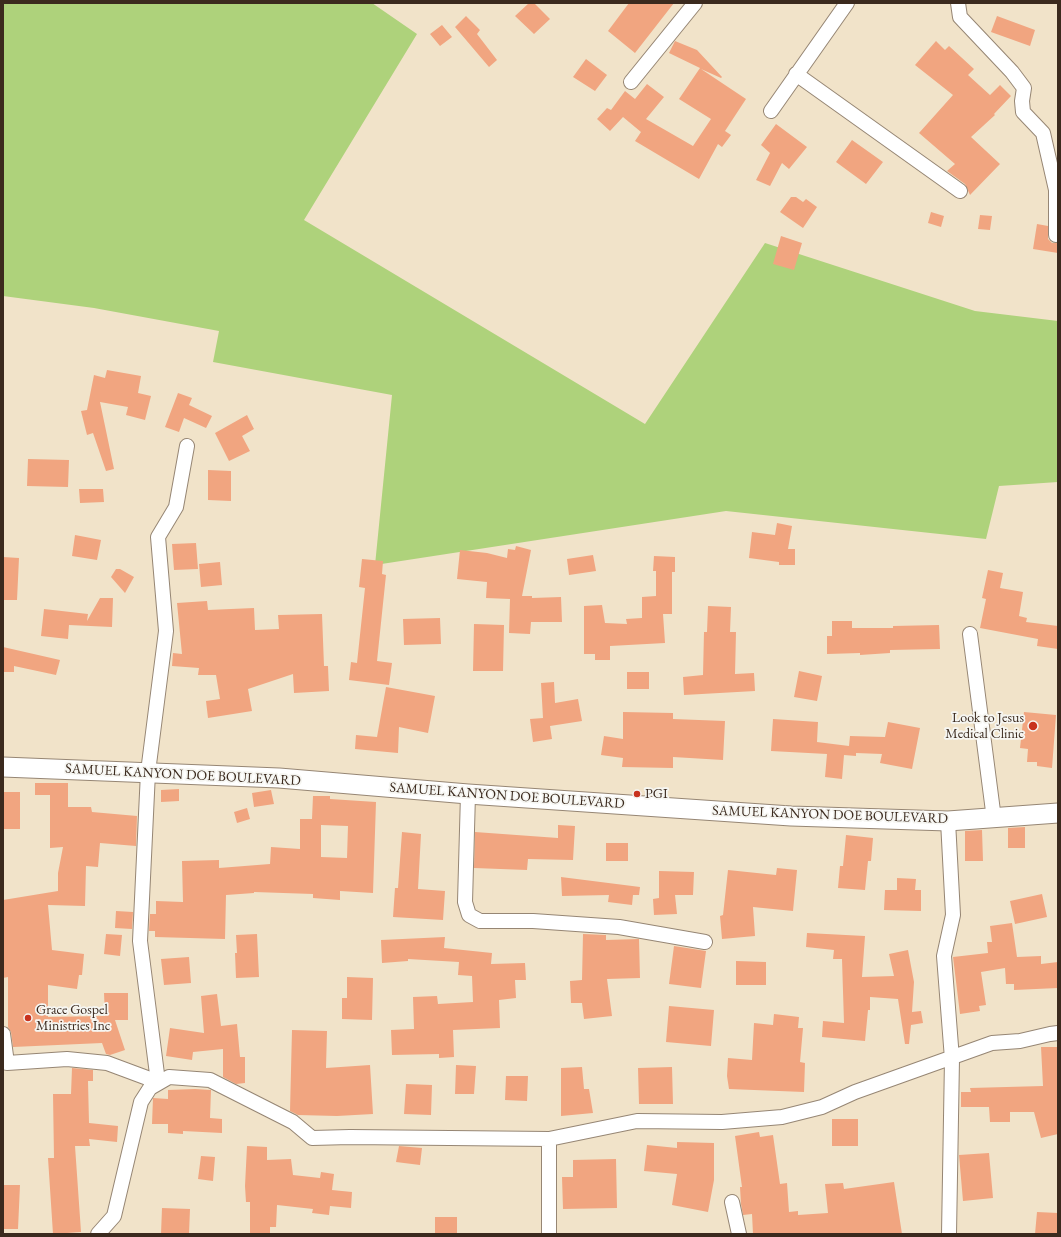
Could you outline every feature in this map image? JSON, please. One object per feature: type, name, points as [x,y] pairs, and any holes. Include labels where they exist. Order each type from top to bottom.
[{"type":"street","points":[[631,82],[695,3]]},
{"type":"street","points":[[771,111],[847,3]]},
{"type":"street","points":[[958,3],[960,17],[1012,72],[1024,88],[1022,101],[1023,112],[1043,133],[1056,190],[1056,235]]},
{"type":"street","points":[[796,74],[960,191]]},
{"type":"street","points":[[158,1082],[140,942],[148,772],[166,631],[158,537],[176,507],[187,446]]},
{"type":"street","points":[[970,634],[994,819]]},
{"type":"street","name":"SAMUEL KANYON DOE BOULEVARD","points":[[3,767],[279,778],[468,794],[791,816],[948,821],[994,819],[1058,813]]},
{"type":"street","points":[[468,794],[465,902],[469,915],[480,921],[533,921],[618,927],[705,942]]},
{"type":"street","points":[[948,821],[953,914],[944,956],[952,1059],[949,1234]]},
{"type":"street","points":[[3,1034],[5,1064],[67,1059],[107,1063],[158,1082]]},
{"type":"street","points":[[100,1234],[114,1216],[141,1102],[150,1088],[169,1077],[210,1080],[293,1122],[312,1138],[549,1139],[637,1121],[722,1122],[782,1118],[822,1107],[855,1092],[952,1059],[992,1043],[1020,1041],[1050,1034],[1058,1034]]},
{"type":"street","points":[[549,1139],[549,1234]]},
{"type":"street","points":[[732,1202],[739,1234]]},
{"type":"green space","points":[[3,3],[372,3],[417,34],[304,220],[645,424],[765,243],[975,311],[1058,321],[1058,482],[999,486],[986,539],[726,511],[375,565],[392,395],[213,362],[219,331],[94,308],[3,296]]},
{"type":"building","points":[[529,3],[534,3],[550,19],[534,34],[515,16]]},
{"type":"building","points":[[629,3],[674,3],[635,53],[608,31]]},
{"type":"building","points":[[466,16],[480,30],[477,34],[497,60],[489,67],[455,27]]},
{"type":"building","points":[[997,16],[1035,30],[1030,46],[991,32]]},
{"type":"building","points":[[442,25],[452,37],[440,46],[430,34]]},
{"type":"building","points":[[675,41],[697,50],[722,77],[721,78],[701,69],[746,99],[725,131],[731,135],[722,147],[718,144],[699,179],[635,141],[641,132],[623,117],[610,131],[597,119],[607,108],[611,110],[625,91],[635,99],[647,84],[664,97],[646,119],[693,146],[711,119],[679,99],[700,68],[669,53]]},
{"type":"building","points":[[936,41],[945,50],[949,46],[974,69],[968,75],[990,95],[1000,85],[1011,96],[994,114],[995,115],[971,137],[1000,164],[970,195],[965,184],[947,171],[955,164],[919,133],[953,95],[915,65]]},
{"type":"building","points":[[586,59],[607,75],[595,91],[573,77]]},
{"type":"building","points":[[776,124],[807,147],[789,169],[782,163],[770,186],[756,180],[770,153],[761,145]]},
{"type":"building","points":[[852,140],[883,162],[866,184],[836,162]]},
{"type":"building","points":[[791,197],[796,197],[803,202],[806,199],[817,207],[803,228],[780,212]]},
{"type":"building","points":[[931,212],[944,216],[941,227],[928,223]]},
{"type":"building","points":[[980,215],[992,216],[990,230],[978,229]]},
{"type":"building","points":[[1037,224],[1048,226],[1048,239],[1052,243],[1058,243],[1058,253],[1033,249]]},
{"type":"building","points":[[781,236],[802,243],[794,270],[773,264]]},
{"type":"building","points":[[107,370],[141,376],[138,393],[151,396],[145,420],[126,415],[128,407],[100,402],[114,469],[106,471],[93,433],[87,435],[81,411],[87,410],[94,375],[105,378]]},
{"type":"building","points":[[178,393],[192,398],[189,405],[212,416],[206,428],[184,418],[179,432],[165,427]]},
{"type":"building","points":[[247,415],[254,429],[242,436],[250,451],[229,461],[215,433]]},
{"type":"building","points":[[28,459],[69,460],[68,487],[27,486]]},
{"type":"building","points":[[208,470],[231,471],[231,501],[208,500]]},
{"type":"building","points":[[79,489],[103,489],[104,502],[80,503]]},
{"type":"building","points":[[777,523],[792,526],[788,549],[795,549],[795,565],[779,565],[779,562],[749,558],[752,532],[775,535]]},
{"type":"building","points":[[75,535],[101,540],[97,560],[72,556]]},
{"type":"building","points":[[196,543],[198,569],[174,570],[172,544]]},
{"type":"building","points":[[516,546],[531,550],[522,596],[532,596],[532,598],[561,597],[562,622],[531,622],[530,634],[509,633],[510,599],[486,598],[487,582],[457,579],[460,550],[487,553],[507,558],[508,549],[515,550]]},
{"type":"building","points":[[593,555],[596,571],[569,575],[567,559]]},
{"type":"building","points":[[654,556],[675,557],[675,572],[672,572],[672,614],[663,614],[665,643],[610,646],[610,660],[595,660],[595,654],[584,654],[584,606],[602,605],[605,623],[627,624],[626,619],[642,618],[642,597],[656,596],[656,571],[653,571]]},
{"type":"building","points":[[3,557],[19,558],[17,600],[3,600]]},
{"type":"building","points":[[362,559],[383,561],[382,574],[386,575],[377,661],[392,663],[389,685],[349,680],[351,662],[357,663],[365,588],[359,587]]},
{"type":"building","points":[[220,562],[222,585],[201,587],[199,564]]},
{"type":"building","points":[[116,569],[120,569],[134,577],[125,593],[111,577]]},
{"type":"building","points":[[988,570],[1003,573],[1000,588],[1023,592],[1019,616],[1027,618],[1026,622],[1058,626],[1058,649],[1037,646],[1038,639],[980,628],[986,599],[982,598]]},
{"type":"building","points":[[100,598],[113,598],[112,627],[69,625],[68,639],[41,636],[44,609],[88,614],[87,621]]},
{"type":"building","points":[[207,601],[208,610],[254,608],[255,630],[279,629],[278,615],[322,614],[324,666],[328,666],[329,691],[294,693],[293,674],[248,689],[252,711],[208,718],[206,701],[220,699],[216,675],[198,675],[199,668],[172,666],[173,653],[182,654],[177,603]]},
{"type":"building","points":[[708,606],[731,607],[730,632],[736,632],[735,674],[754,673],[755,691],[684,695],[683,677],[703,675],[704,632],[707,632]]},
{"type":"building","points":[[440,618],[441,644],[404,645],[403,619]]},
{"type":"building","points":[[832,621],[852,621],[852,628],[893,628],[893,626],[939,625],[940,649],[890,650],[890,653],[860,655],[860,653],[827,654],[827,636],[832,636]]},
{"type":"building","points":[[474,624],[504,625],[503,671],[473,671]]},
{"type":"building","points":[[3,647],[60,660],[56,675],[14,666],[14,672],[3,672]]},
{"type":"building","points":[[799,671],[822,676],[817,701],[794,697]]},
{"type":"building","points":[[627,672],[649,672],[649,689],[627,689]]},
{"type":"building","points":[[554,682],[555,703],[578,699],[582,721],[550,726],[552,739],[533,742],[530,719],[543,718],[541,683]]},
{"type":"building","points":[[386,687],[435,696],[428,733],[399,727],[398,753],[355,749],[356,735],[377,737]]},
{"type":"building","points":[[623,712],[673,713],[673,719],[725,721],[723,760],[673,757],[673,768],[622,767],[623,758],[601,755],[604,736],[623,739]]},
{"type":"building","name":"Look to Jesus Medical Clinic","points":[[1024,712],[1056,715],[1052,768],[1037,766],[1037,762],[1027,762],[1028,749],[1020,748]]},
{"type":"building","points":[[773,719],[818,722],[817,742],[849,746],[850,736],[885,737],[888,722],[920,728],[912,769],[880,763],[882,754],[856,753],[856,756],[844,755],[842,779],[825,777],[827,754],[771,751]]},
{"type":"building","points":[[35,783],[68,783],[68,807],[91,807],[92,812],[137,816],[136,846],[100,843],[98,867],[86,866],[85,906],[48,905],[52,950],[84,954],[82,975],[79,975],[77,989],[48,985],[48,1017],[105,1016],[104,993],[128,993],[128,1020],[115,1020],[125,1050],[110,1055],[106,1054],[102,1043],[13,1047],[11,1032],[8,1027],[8,977],[3,978],[3,900],[58,891],[58,873],[63,847],[50,848],[50,795],[35,795]]},
{"type":"building","points":[[179,789],[179,801],[161,802],[161,790]]},
{"type":"building","points":[[271,790],[274,804],[254,807],[252,793]]},
{"type":"building","points":[[3,792],[20,792],[20,829],[3,829]]},
{"type":"building","points":[[313,796],[330,796],[330,799],[376,802],[373,893],[340,891],[340,900],[313,898],[313,894],[254,892],[226,895],[225,939],[155,937],[155,931],[149,931],[150,914],[156,914],[156,901],[183,902],[182,861],[219,860],[219,868],[270,864],[271,847],[300,849],[300,819],[312,819]],"holes":[[[321,825],[348,826],[347,858],[321,857]]]},
{"type":"building","points":[[247,808],[250,819],[237,823],[234,812]]},
{"type":"building","points":[[558,825],[575,826],[573,860],[528,859],[527,870],[474,868],[475,832],[558,838]]},
{"type":"building","points":[[1025,827],[1025,848],[1008,848],[1008,828]]},
{"type":"building","points":[[982,830],[983,861],[965,861],[965,831]]},
{"type":"building","points":[[402,832],[421,834],[418,889],[445,891],[443,920],[393,917],[395,888],[398,888]]},
{"type":"building","points":[[846,835],[873,838],[871,861],[868,861],[865,890],[838,888],[840,866],[843,866]]},
{"type":"building","points":[[606,843],[628,843],[628,861],[606,861]]},
{"type":"building","points":[[777,868],[797,870],[793,911],[753,907],[755,936],[722,939],[720,916],[723,915],[728,870],[776,875]]},
{"type":"building","points":[[659,871],[694,872],[693,895],[675,895],[677,914],[654,915],[653,899],[659,898]]},
{"type":"building","points":[[561,877],[640,887],[639,895],[633,895],[632,905],[608,902],[609,895],[562,896]]},
{"type":"building","points":[[897,878],[916,879],[915,890],[921,890],[921,911],[884,910],[885,890],[897,890]]},
{"type":"building","points":[[1042,894],[1047,917],[1015,924],[1010,901]]},
{"type":"building","points":[[116,911],[133,912],[132,929],[115,928]]},
{"type":"building","points":[[1012,923],[1017,957],[1041,956],[1041,964],[1058,962],[1058,988],[1014,990],[1014,984],[1006,984],[1005,968],[981,972],[986,1005],[979,1006],[980,1011],[960,1014],[953,957],[988,953],[987,942],[992,942],[990,926]]},
{"type":"building","points":[[807,933],[865,936],[862,977],[894,976],[889,954],[908,950],[914,982],[912,1012],[921,1011],[923,1023],[911,1025],[909,1044],[905,1044],[898,999],[870,997],[870,1010],[868,1010],[865,1041],[822,1037],[823,1021],[844,1023],[842,959],[833,959],[834,950],[806,947]]},
{"type":"building","points":[[106,934],[122,935],[120,956],[104,954]]},
{"type":"building","points":[[257,934],[259,977],[236,978],[236,935]]},
{"type":"building","points":[[583,934],[606,935],[606,940],[639,939],[640,978],[607,979],[612,1016],[584,1019],[582,1003],[571,1003],[570,981],[582,980]]},
{"type":"building","points":[[445,937],[444,948],[492,953],[491,964],[525,963],[526,980],[515,980],[516,998],[499,1000],[500,1028],[453,1030],[454,1057],[439,1058],[439,1054],[392,1055],[391,1030],[414,1029],[413,997],[437,996],[438,1004],[473,1002],[472,976],[458,975],[459,962],[408,959],[408,961],[382,963],[381,940]]},
{"type":"building","points":[[674,946],[706,951],[701,988],[669,984]]},
{"type":"building","points":[[189,957],[191,983],[164,985],[161,959]]},
{"type":"building","points":[[736,961],[766,962],[766,985],[736,985]]},
{"type":"building","points":[[347,977],[373,978],[372,1020],[342,1019],[342,998],[347,998]]},
{"type":"building","points":[[217,994],[221,1026],[237,1024],[240,1057],[245,1057],[245,1083],[236,1084],[223,1077],[223,1049],[193,1052],[192,1060],[166,1056],[170,1028],[204,1033],[201,996]]},
{"type":"building","points":[[669,1006],[714,1010],[711,1046],[666,1042]]},
{"type":"building","points":[[774,1014],[799,1017],[798,1028],[803,1028],[800,1062],[805,1063],[804,1092],[729,1089],[727,1076],[728,1058],[752,1060],[754,1023],[773,1025]]},
{"type":"building","points":[[292,1030],[327,1031],[326,1068],[370,1065],[373,1114],[337,1116],[298,1115],[290,1111]]},
{"type":"building","points":[[1041,1047],[1058,1047],[1058,1134],[1041,1138],[1034,1112],[1010,1112],[1010,1122],[990,1122],[989,1107],[961,1107],[961,1092],[971,1092],[970,1088],[1043,1086]]},
{"type":"building","points":[[456,1065],[476,1066],[474,1094],[455,1094]]},
{"type":"building","points":[[582,1067],[584,1089],[589,1089],[593,1113],[561,1116],[561,1068]]},
{"type":"building","points":[[672,1067],[673,1104],[639,1104],[638,1068]]},
{"type":"building","points":[[72,1068],[93,1070],[93,1081],[88,1081],[89,1123],[118,1126],[117,1142],[89,1139],[90,1146],[75,1146],[81,1232],[53,1234],[48,1158],[54,1158],[53,1094],[71,1094]]},
{"type":"building","points":[[506,1076],[528,1076],[527,1101],[505,1100]]},
{"type":"building","points":[[406,1084],[432,1085],[431,1115],[404,1114]]},
{"type":"building","points":[[168,1090],[211,1090],[210,1118],[222,1119],[222,1133],[183,1131],[183,1134],[168,1133],[168,1124],[152,1124],[153,1098],[168,1099]]},
{"type":"building","points":[[832,1119],[858,1119],[858,1146],[832,1146]]},
{"type":"building","points":[[759,1132],[760,1137],[773,1135],[780,1184],[787,1183],[789,1212],[798,1211],[798,1215],[828,1213],[825,1184],[843,1183],[844,1189],[894,1182],[902,1234],[753,1234],[752,1214],[743,1215],[740,1187],[742,1187],[735,1136]]},
{"type":"building","points":[[677,1142],[714,1143],[714,1180],[708,1212],[672,1205],[677,1174],[644,1171],[647,1145],[677,1148]]},
{"type":"building","points":[[247,1146],[267,1147],[267,1160],[291,1159],[293,1175],[320,1178],[321,1172],[334,1174],[332,1190],[352,1192],[351,1208],[330,1206],[329,1215],[312,1213],[313,1209],[277,1205],[276,1227],[270,1227],[270,1234],[250,1234],[250,1202],[246,1202],[245,1186]]},
{"type":"building","points":[[399,1146],[422,1148],[420,1165],[396,1162]]},
{"type":"building","points":[[989,1153],[993,1198],[963,1201],[959,1155]]},
{"type":"building","points":[[201,1156],[215,1157],[213,1181],[198,1179]]},
{"type":"building","points":[[616,1159],[617,1208],[563,1209],[562,1177],[573,1177],[573,1160]]},
{"type":"building","points":[[3,1185],[20,1185],[18,1229],[3,1229]]},
{"type":"building","points":[[162,1208],[190,1209],[189,1234],[161,1234]]},
{"type":"building","points":[[1037,1212],[1058,1213],[1058,1234],[1035,1234]]},
{"type":"building","points":[[435,1217],[457,1217],[457,1234],[435,1234]]},
{"type":"place","name":"Look to Jesus Medical Clinic","points":[[1033,726]]},
{"type":"place","name":"PGI","points":[[637,794]]},
{"type":"place","name":"Grace Gospel Ministries Inc","points":[[28,1018]]}]
